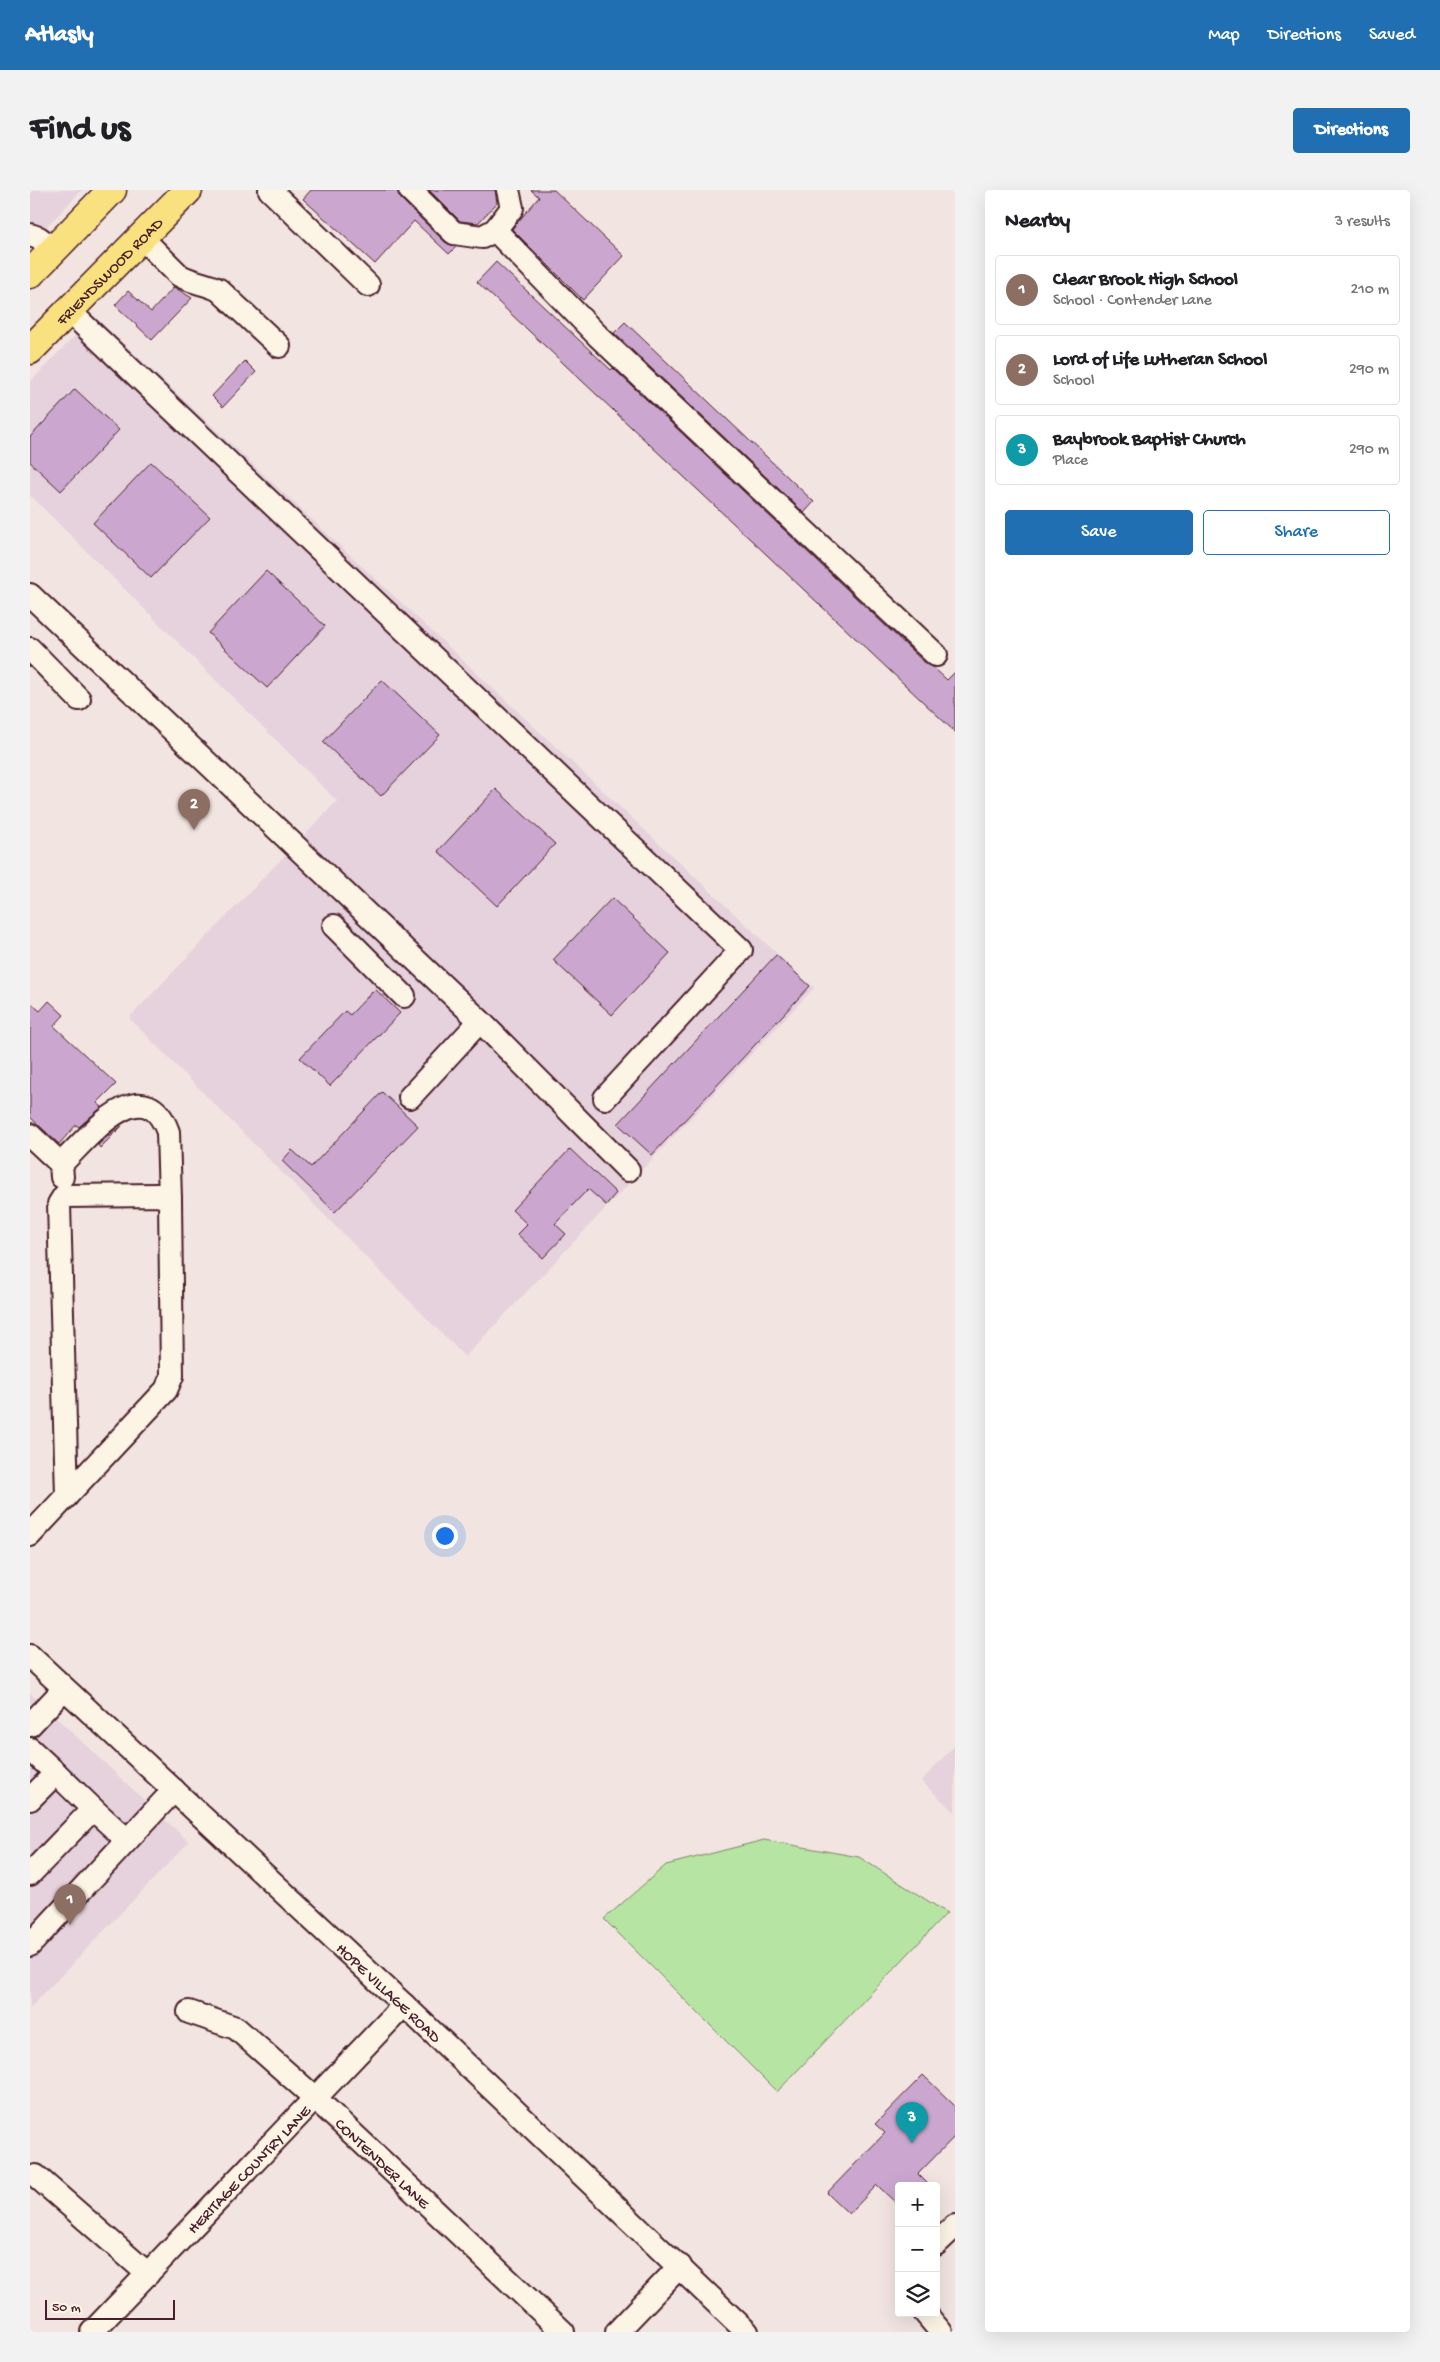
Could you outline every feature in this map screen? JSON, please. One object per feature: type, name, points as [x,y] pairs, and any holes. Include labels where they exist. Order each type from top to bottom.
[{"type":"main road","name":"FRIENDSWOOD ROAD","points":[[30,350],[188,190]]},
{"type":"main road","points":[[30,274],[107,192]]},
{"type":"street","points":[[270,190],[368,285]]},
{"type":"street","points":[[410,190],[454,233],[482,237],[495,230],[512,208],[508,190]]},
{"type":"street","points":[[495,230],[598,336],[936,655]]},
{"type":"street","points":[[30,235],[39,238],[54,249]]},
{"type":"street","points":[[141,237],[179,275],[186,279],[211,285],[220,290],[279,346]]},
{"type":"street","points":[[69,311],[740,950],[605,1098]]},
{"type":"street","points":[[30,595],[504,1044],[628,1170]]},
{"type":"street","points":[[30,649],[79,699]]},
{"type":"street","points":[[334,926],[404,996]]},
{"type":"street","points":[[387,978],[409,954]]},
{"type":"street","points":[[410,1097],[480,1021]]},
{"type":"street","points":[[30,1535],[166,1390],[172,1376],[170,1200],[168,1132],[165,1122],[147,1107],[136,1105],[123,1108],[112,1114],[60,1164]]},
{"type":"street","points":[[30,1135],[60,1164],[64,1196],[58,1204],[67,1496]]},
{"type":"street","points":[[64,1196],[158,1195],[170,1200]]},
{"type":"street","name":"HOPE VILLAGE ROAD","points":[[30,1656],[404,2005],[680,2266],[747,2332]]},
{"type":"street","points":[[30,1725],[64,1689]]},
{"type":"street","points":[[30,1749],[127,1840]]},
{"type":"street","points":[[30,1799],[56,1773]]},
{"type":"street","points":[[30,1945],[174,1790]]},
{"type":"street","points":[[30,1874],[93,1809]]},
{"type":"street","name":"HERITAGE COUNTRY LANE","points":[[92,2332],[404,2005]]},
{"type":"street","name":"CONTENDER LANE","points":[[189,2012],[236,2028],[314,2098],[563,2332]]},
{"type":"street","points":[[36,2176],[148,2274]]},
{"type":"street","points":[[940,2240],[955,2226]]},
{"type":"street","points":[[617,2332],[680,2266]]},
{"type":"street","points":[[928,2317],[941,2332]]},
{"type":"shaded area","points":[[30,190],[82,190],[30,244]]},
{"type":"shaded area","points":[[94,316],[814,988],[465,1357],[129,1018],[337,801],[30,495],[30,382]]},
{"type":"shaded area","points":[[30,1693],[189,1842],[30,2008]]},
{"type":"shaded area","points":[[955,1745],[955,1813],[921,1781]]},
{"type":"green space","points":[[764,1840],[859,1857],[947,1913],[777,2092],[604,1919],[666,1865]]},
{"type":"building","points":[[311,190],[397,190],[401,199],[445,242],[456,247],[449,254],[414,221],[375,264],[303,199]]},
{"type":"building","points":[[429,190],[495,190],[497,203],[478,223],[460,221]]},
{"type":"building","points":[[531,190],[554,190],[624,256],[583,300],[512,229],[539,197]]},
{"type":"building","points":[[496,262],[611,370],[613,368],[927,665],[934,668],[947,680],[955,672],[955,732],[477,282]]},
{"type":"building","points":[[174,287],[192,298],[152,340],[115,305],[128,291],[151,312]]},
{"type":"building","points":[[625,322],[814,502],[804,513],[614,333]]},
{"type":"building","points":[[245,361],[256,372],[223,407],[212,396]]},
{"type":"building","points":[[75,389],[119,430],[61,491],[30,462],[30,437]]},
{"type":"building","points":[[151,462],[210,517],[151,578],[93,523]]},
{"type":"building","points":[[266,571],[325,626],[267,688],[208,633]]},
{"type":"building","points":[[382,680],[440,735],[381,796],[323,742]]},
{"type":"building","points":[[496,789],[555,844],[497,906],[438,851]]},
{"type":"building","points":[[612,898],[670,953],[612,1015],[553,960]]},
{"type":"building","points":[[776,955],[810,986],[652,1155],[618,1124]]},
{"type":"building","points":[[375,989],[400,1013],[330,1086],[300,1058],[345,1011],[350,1015]]},
{"type":"building","points":[[49,1001],[64,1015],[54,1026],[116,1084],[97,1103],[102,1107],[79,1127],[76,1125],[59,1144],[30,1117],[30,1002],[40,1011]]},
{"type":"building","points":[[382,1092],[418,1126],[335,1212],[282,1161],[292,1150],[311,1167]]},
{"type":"building","points":[[122,1126],[100,1148],[98,1145]]},
{"type":"building","points":[[570,1149],[616,1193],[606,1205],[588,1189],[555,1224],[566,1234],[543,1258],[517,1234],[527,1224],[512,1210]]},
{"type":"building","points":[[923,2075],[955,2106],[955,2136],[918,2174],[926,2182],[895,2182],[895,2202],[877,2185],[849,2214],[827,2193],[885,2133],[875,2124]]},
{"type":"place","name":"Lord of Life Lutheran School","points":[[194,830]]},
{"type":"place","name":"Clear Brook High School","points":[[70,1925]]},
{"type":"place","name":"Baybrook Baptist Church","points":[[912,2143]]}]
